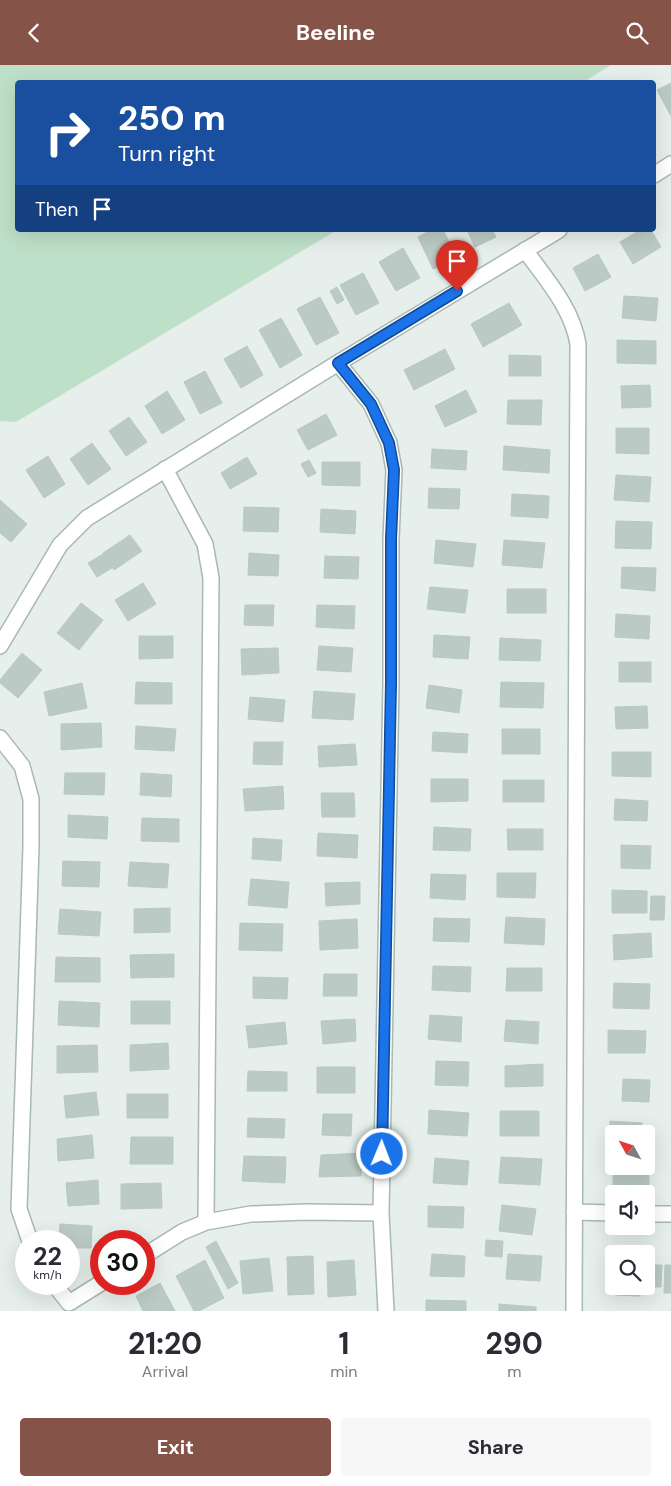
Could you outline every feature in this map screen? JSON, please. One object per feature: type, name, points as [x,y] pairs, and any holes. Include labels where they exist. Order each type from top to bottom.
[{"type":"street","points":[[656,174],[671,164]]},
{"type":"street","points":[[0,646],[60,545],[87,518],[164,469],[556,232]]},
{"type":"street","points":[[525,250],[567,309],[576,328],[578,344],[574,1311]]},
{"type":"street","points":[[338,363],[371,404],[389,443],[394,470],[391,539],[391,693],[381,1213],[386,1311]]},
{"type":"street","points":[[164,469],[191,514],[205,545],[211,578],[206,1222]]},
{"type":"street","points":[[0,738],[22,767],[30,799],[31,847],[19,1209],[26,1230]]},
{"type":"street","points":[[574,1211],[605,1213]]},
{"type":"street","points":[[155,1249],[182,1232],[206,1222],[251,1214],[306,1212],[381,1213]]},
{"type":"street","points":[[655,1214],[671,1214]]},
{"type":"street","points":[[59,1295],[64,1307],[90,1290]]},
{"type":"green space","points":[[0,65],[611,65],[587,80],[15,80],[15,232],[334,232],[16,422],[0,421]]},
{"type":"building","points":[[671,83],[671,116],[657,90]]},
{"type":"building","points":[[427,232],[444,232],[457,257],[433,269],[418,237]]},
{"type":"building","points":[[468,232],[493,232],[496,237],[475,247]]},
{"type":"building","points":[[637,232],[652,232],[661,247],[633,264],[620,242]]},
{"type":"building","points":[[403,248],[420,278],[396,291],[379,262]]},
{"type":"building","points":[[598,254],[611,277],[585,291],[573,268]]},
{"type":"building","points":[[363,273],[379,303],[356,315],[340,285]]},
{"type":"building","points":[[337,287],[344,300],[337,304],[330,291]]},
{"type":"building","points":[[624,296],[658,298],[656,321],[622,318]]},
{"type":"building","points":[[320,297],[339,333],[316,345],[297,309]]},
{"type":"building","points":[[509,303],[522,325],[483,347],[471,324]]},
{"type":"building","points":[[281,318],[302,355],[280,368],[259,330]]},
{"type":"building","points":[[617,340],[656,341],[656,364],[617,363]]},
{"type":"building","points":[[247,346],[263,375],[241,388],[224,359]]},
{"type":"building","points":[[445,349],[455,369],[414,390],[404,370]]},
{"type":"building","points":[[509,355],[541,356],[541,376],[509,376]]},
{"type":"building","points":[[205,371],[222,403],[200,414],[184,382]]},
{"type":"building","points":[[650,385],[651,407],[622,408],[621,386]]},
{"type":"building","points":[[466,390],[477,412],[445,427],[435,406]]},
{"type":"building","points":[[167,391],[185,420],[162,434],[145,406]]},
{"type":"building","points":[[508,400],[542,400],[541,425],[507,424]]},
{"type":"building","points":[[326,414],[337,435],[308,450],[297,430]]},
{"type":"building","points":[[129,417],[147,442],[126,456],[109,431]]},
{"type":"building","points":[[616,428],[649,428],[649,454],[616,453]]},
{"type":"building","points":[[92,443],[111,469],[88,485],[70,459]]},
{"type":"building","points":[[504,446],[550,450],[549,473],[503,470]]},
{"type":"building","points":[[432,449],[467,451],[466,470],[431,468]]},
{"type":"building","points":[[48,456],[65,484],[44,498],[26,470]]},
{"type":"building","points":[[247,457],[257,474],[230,489],[221,473]]},
{"type":"building","points":[[309,460],[316,473],[308,477],[301,464]]},
{"type":"building","points":[[322,462],[360,462],[360,486],[322,485]]},
{"type":"building","points":[[616,475],[651,477],[649,502],[614,500]]},
{"type":"building","points":[[429,488],[460,489],[459,509],[428,508]]},
{"type":"building","points":[[512,494],[549,496],[548,518],[511,516]]},
{"type":"building","points":[[0,500],[27,524],[11,542],[0,533]]},
{"type":"building","points":[[244,507],[279,508],[278,532],[243,531]]},
{"type":"building","points":[[321,509],[356,511],[355,534],[320,532]]},
{"type":"building","points":[[616,521],[652,522],[651,549],[615,548]]},
{"type":"building","points":[[130,535],[142,551],[114,570],[103,553]]},
{"type":"building","points":[[436,540],[476,544],[473,567],[434,563]]},
{"type":"building","points":[[504,540],[545,543],[542,568],[502,565]]},
{"type":"building","points":[[249,553],[279,555],[278,576],[248,575]]},
{"type":"building","points":[[103,554],[112,568],[97,577],[88,563]]},
{"type":"building","points":[[325,556],[359,557],[358,579],[324,578]]},
{"type":"building","points":[[622,567],[656,568],[655,591],[621,588]]},
{"type":"building","points":[[143,583],[156,604],[128,621],[115,600]]},
{"type":"building","points":[[430,587],[468,590],[465,613],[427,609]]},
{"type":"building","points":[[507,589],[546,589],[546,613],[507,613]]},
{"type":"building","points":[[81,603],[103,620],[79,650],[57,633]]},
{"type":"building","points":[[245,605],[274,605],[273,626],[244,625]]},
{"type":"building","points":[[317,605],[355,606],[354,629],[316,627]]},
{"type":"building","points":[[616,614],[650,616],[649,639],[615,637]]},
{"type":"building","points":[[434,635],[470,637],[468,659],[433,657]]},
{"type":"building","points":[[139,636],[173,636],[173,658],[139,659]]},
{"type":"building","points":[[500,638],[541,640],[540,661],[499,660]]},
{"type":"building","points":[[319,646],[353,648],[351,672],[317,670]]},
{"type":"building","points":[[278,648],[279,673],[242,675],[241,649]]},
{"type":"building","points":[[22,653],[42,670],[18,698],[0,683],[0,680]]},
{"type":"building","points":[[619,662],[651,662],[651,682],[619,682]]},
{"type":"building","points":[[136,682],[172,683],[172,704],[135,704]]},
{"type":"building","points":[[501,682],[544,683],[543,708],[500,707]]},
{"type":"building","points":[[82,683],[87,708],[49,716],[44,692]]},
{"type":"building","points":[[429,685],[462,690],[459,713],[426,708]]},
{"type":"building","points":[[314,691],[355,694],[353,720],[312,718]]},
{"type":"building","points":[[250,697],[285,700],[283,722],[248,719]]},
{"type":"building","points":[[647,706],[648,728],[616,729],[615,707]]},
{"type":"building","points":[[101,723],[102,747],[61,750],[61,724]]},
{"type":"building","points":[[136,726],[176,729],[174,751],[135,749]]},
{"type":"building","points":[[502,729],[540,729],[540,754],[502,754]]},
{"type":"building","points":[[433,732],[468,734],[467,753],[432,751]]},
{"type":"building","points":[[254,742],[283,742],[282,765],[253,764]]},
{"type":"building","points":[[355,744],[357,765],[319,767],[318,746]]},
{"type":"building","points":[[612,752],[651,752],[651,777],[612,776]]},
{"type":"building","points":[[65,773],[105,773],[104,795],[64,794]]},
{"type":"building","points":[[141,773],[172,775],[171,797],[140,795]]},
{"type":"building","points":[[431,779],[468,779],[468,801],[431,802]]},
{"type":"building","points":[[503,780],[544,780],[544,802],[503,802]]},
{"type":"building","points":[[283,786],[284,809],[245,811],[243,789]]},
{"type":"building","points":[[321,793],[354,793],[355,817],[322,817]]},
{"type":"building","points":[[615,799],[648,801],[647,821],[614,820]]},
{"type":"building","points":[[68,815],[108,817],[107,839],[68,837]]},
{"type":"building","points":[[142,818],[179,819],[179,842],[141,841]]},
{"type":"building","points":[[434,827],[471,829],[470,851],[433,850]]},
{"type":"building","points":[[507,829],[543,829],[543,850],[508,850]]},
{"type":"building","points":[[318,833],[358,835],[357,858],[317,856]]},
{"type":"building","points":[[253,838],[282,840],[281,861],[252,859]]},
{"type":"building","points":[[621,845],[651,846],[650,869],[621,868]]},
{"type":"building","points":[[63,861],[100,862],[99,887],[62,886]]},
{"type":"building","points":[[130,862],[169,864],[167,888],[128,886]]},
{"type":"building","points":[[497,873],[536,873],[535,898],[497,897]]},
{"type":"building","points":[[431,874],[466,875],[465,900],[430,898]]},
{"type":"building","points":[[251,879],[289,882],[287,908],[248,905]]},
{"type":"building","points":[[360,882],[360,904],[326,906],[325,883]]},
{"type":"building","points":[[612,890],[647,891],[647,913],[612,913]]},
{"type":"building","points":[[651,896],[665,896],[664,920],[650,920]]},
{"type":"building","points":[[170,908],[170,932],[134,933],[134,909]]},
{"type":"building","points":[[60,909],[101,912],[99,936],[58,934]]},
{"type":"building","points":[[506,917],[545,919],[544,945],[504,943]]},
{"type":"building","points":[[434,918],[470,919],[469,942],[433,941]]},
{"type":"building","points":[[357,919],[358,948],[320,950],[319,921]]},
{"type":"building","points":[[240,923],[283,924],[282,951],[239,950]]},
{"type":"building","points":[[651,933],[652,957],[614,960],[613,935]]},
{"type":"building","points":[[174,954],[174,977],[131,978],[130,955]]},
{"type":"building","points":[[56,957],[100,958],[100,982],[55,982]]},
{"type":"building","points":[[433,966],[471,967],[470,992],[432,990]]},
{"type":"building","points":[[507,968],[542,968],[542,991],[506,991]]},
{"type":"building","points":[[324,974],[357,974],[357,996],[323,996]]},
{"type":"building","points":[[253,977],[288,978],[287,999],[253,998]]},
{"type":"building","points":[[614,983],[650,984],[649,1009],[613,1008]]},
{"type":"building","points":[[59,1001],[100,1003],[99,1027],[58,1025]]},
{"type":"building","points":[[131,1001],[170,1001],[170,1024],[131,1024]]},
{"type":"building","points":[[430,1015],[462,1017],[461,1042],[428,1039]]},
{"type":"building","points":[[355,1019],[356,1041],[323,1044],[321,1021]]},
{"type":"building","points":[[506,1020],[539,1022],[538,1044],[504,1041]]},
{"type":"building","points":[[285,1022],[287,1044],[249,1048],[246,1026]]},
{"type":"building","points":[[608,1030],[646,1031],[645,1053],[608,1053]]},
{"type":"building","points":[[168,1043],[169,1069],[130,1071],[130,1045]]},
{"type":"building","points":[[97,1045],[98,1072],[57,1073],[57,1046]]},
{"type":"building","points":[[436,1061],[469,1062],[468,1086],[435,1085]]},
{"type":"building","points":[[543,1064],[543,1086],[505,1087],[505,1066]]},
{"type":"building","points":[[317,1067],[355,1067],[355,1093],[317,1093]]},
{"type":"building","points":[[248,1071],[287,1072],[287,1091],[247,1091]]},
{"type":"building","points":[[623,1079],[650,1080],[649,1102],[622,1101]]},
{"type":"building","points":[[96,1092],[99,1115],[66,1118],[64,1096]]},
{"type":"building","points":[[127,1094],[168,1094],[168,1118],[127,1118]]},
{"type":"building","points":[[429,1110],[469,1113],[467,1136],[428,1134]]},
{"type":"building","points":[[500,1111],[539,1111],[539,1136],[500,1136]]},
{"type":"building","points":[[323,1114],[352,1114],[351,1136],[322,1135]]},
{"type":"building","points":[[248,1118],[285,1119],[284,1138],[247,1137]]},
{"type":"building","points":[[610,1121],[642,1123],[642,1125],[610,1125]]},
{"type":"building","points":[[92,1135],[94,1158],[58,1161],[57,1139]]},
{"type":"building","points":[[131,1137],[173,1137],[173,1164],[130,1164]]},
{"type":"building","points":[[361,1153],[361,1176],[319,1177],[321,1155]]},
{"type":"building","points":[[244,1156],[286,1157],[285,1183],[242,1181]]},
{"type":"building","points":[[501,1157],[542,1159],[540,1185],[499,1183]]},
{"type":"building","points":[[435,1158],[469,1161],[467,1185],[433,1183]]},
{"type":"building","points":[[613,1175],[649,1175],[649,1185],[613,1185]]},
{"type":"building","points":[[98,1180],[99,1204],[68,1206],[66,1183]]},
{"type":"building","points":[[161,1183],[162,1208],[121,1209],[121,1184]]},
{"type":"building","points":[[502,1205],[536,1209],[532,1235],[499,1231]]},
{"type":"building","points":[[428,1206],[464,1207],[463,1228],[428,1227]]},
{"type":"building","points":[[60,1224],[92,1226],[92,1230],[90,1230],[90,1248],[80,1248],[80,1230],[60,1230]]},
{"type":"building","points":[[486,1240],[503,1241],[502,1257],[485,1256]]},
{"type":"building","points":[[216,1241],[238,1283],[228,1289],[206,1247]]},
{"type":"building","points":[[432,1254],[465,1256],[464,1277],[430,1276]]},
{"type":"building","points":[[508,1254],[542,1256],[540,1281],[506,1279]]},
{"type":"building","points":[[313,1256],[314,1294],[288,1295],[287,1257]]},
{"type":"building","points":[[269,1258],[273,1291],[243,1294],[240,1261]]},
{"type":"building","points":[[205,1260],[224,1298],[199,1311],[194,1311],[176,1276]]},
{"type":"building","points":[[354,1260],[356,1295],[328,1297],[327,1262]]},
{"type":"building","points":[[655,1265],[662,1265],[661,1287],[655,1287]]},
{"type":"building","points":[[665,1265],[671,1265],[671,1293],[664,1293]]},
{"type":"building","points":[[160,1283],[175,1311],[143,1311],[136,1296],[155,1295],[155,1286]]},
{"type":"building","points":[[426,1300],[466,1301],[466,1311],[426,1311]]},
{"type":"building","points":[[499,1304],[536,1307],[536,1311],[499,1311]]},
{"type":"route","points":[[382,1154],[391,683],[391,539],[394,470],[389,443],[371,404],[338,363],[457,291]]}]
